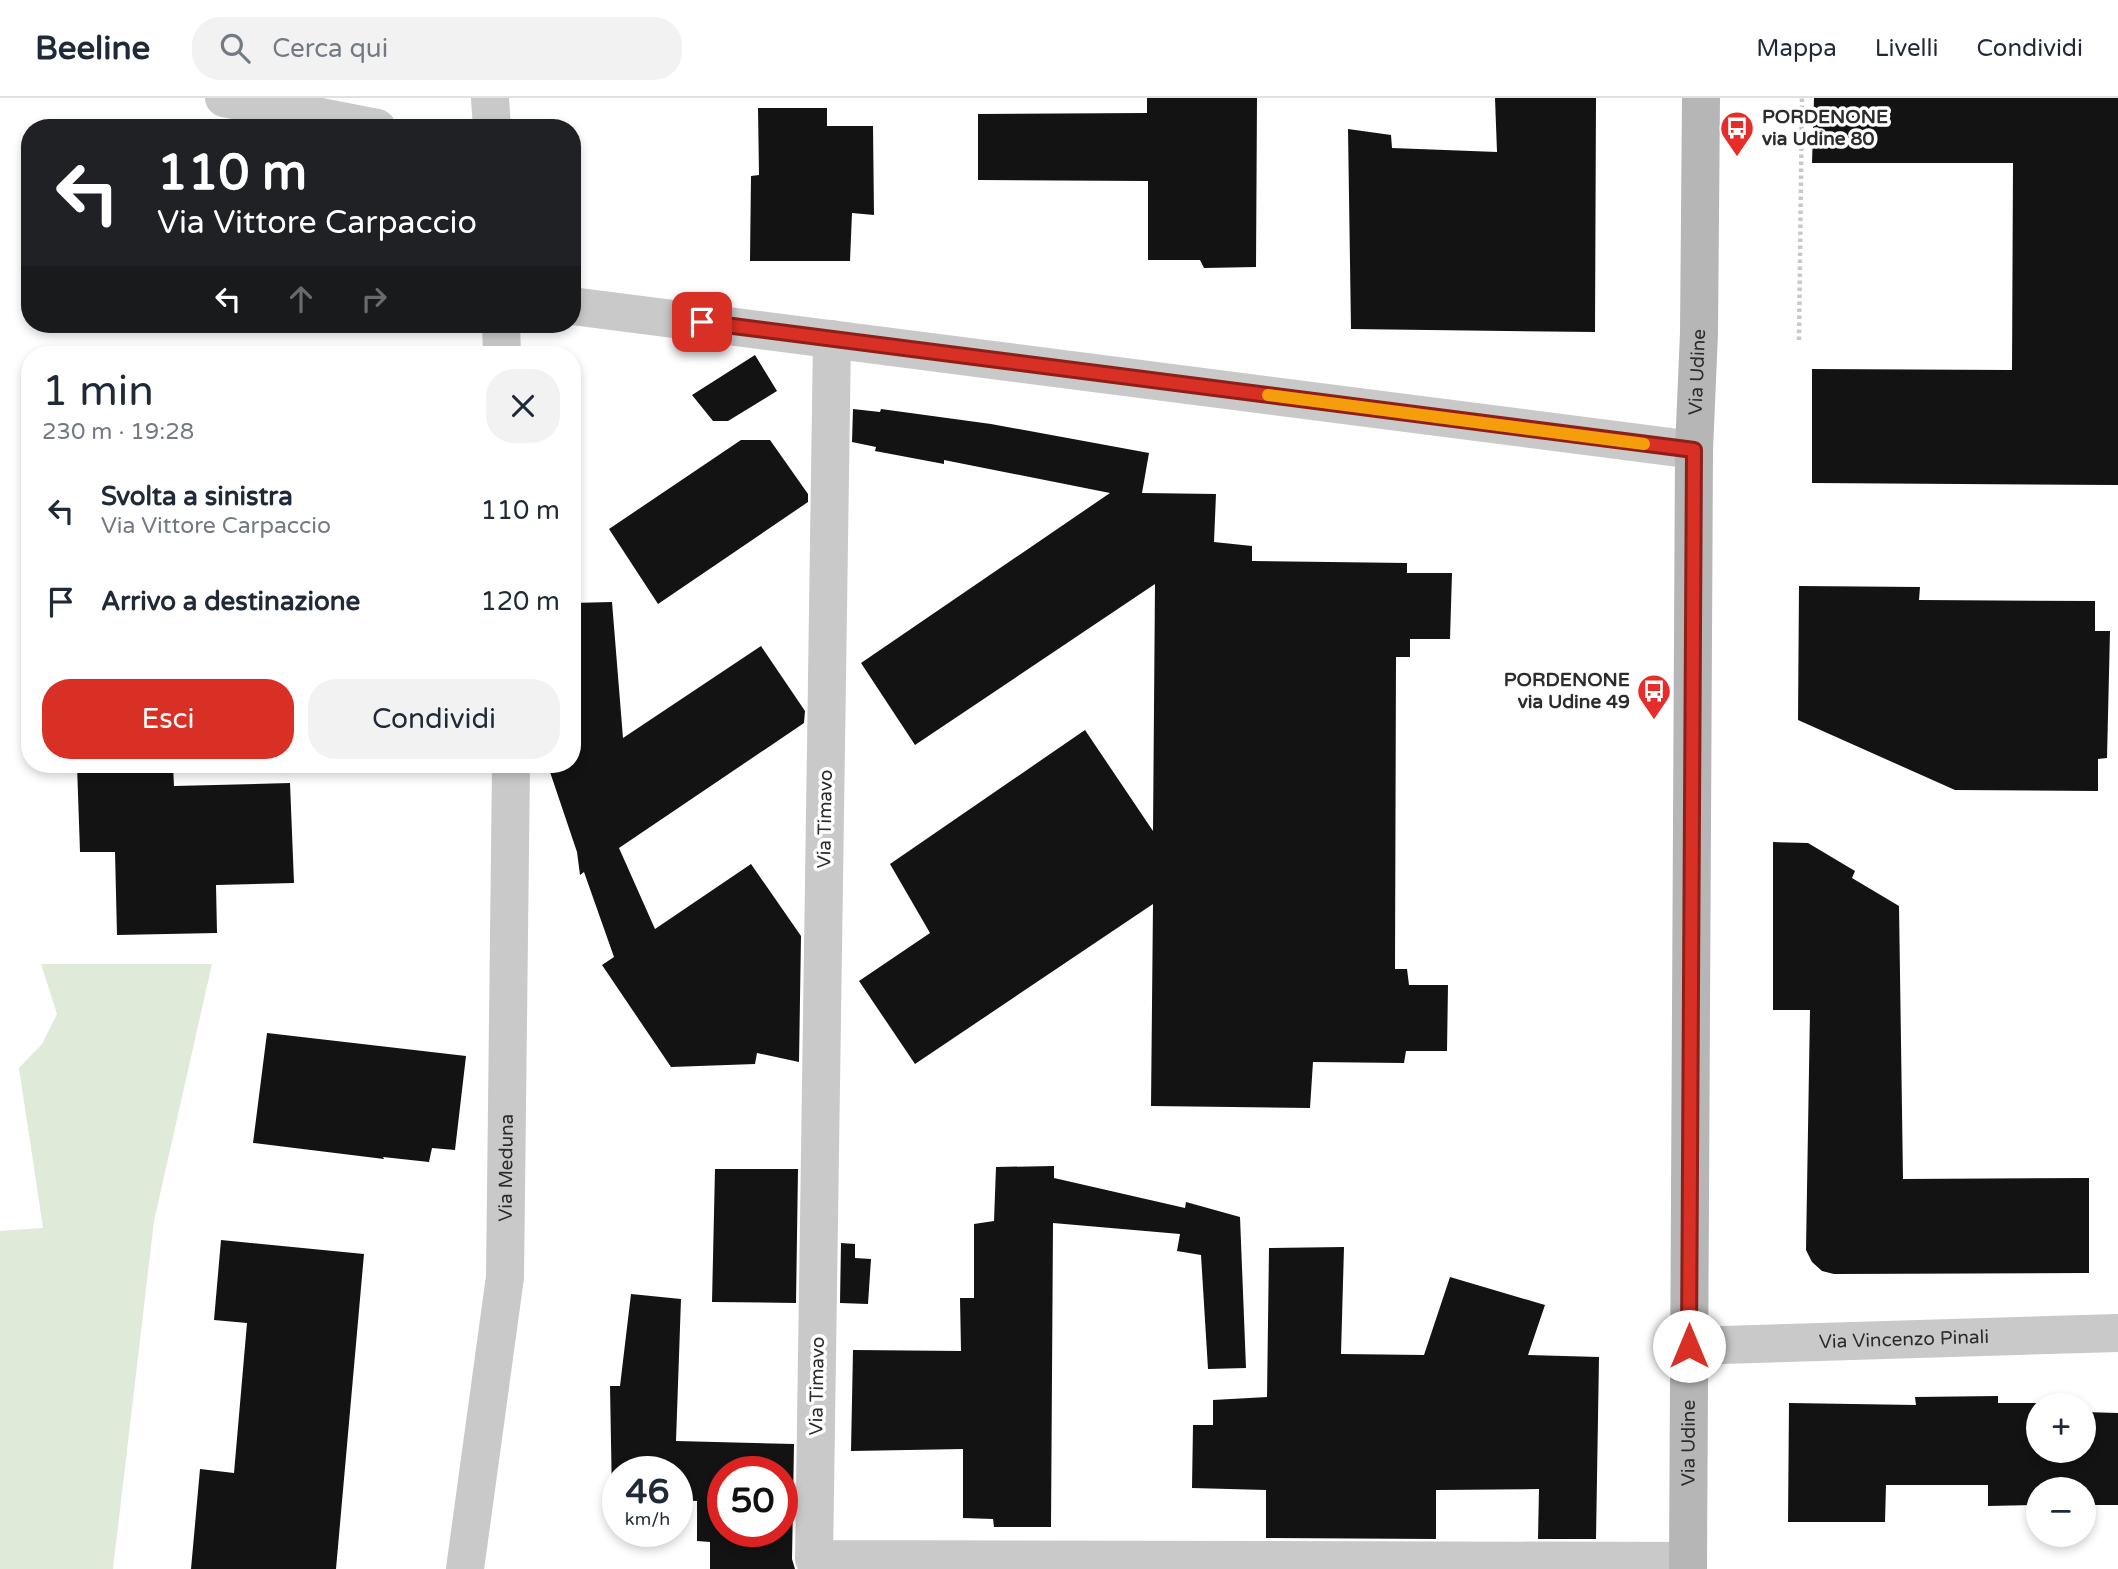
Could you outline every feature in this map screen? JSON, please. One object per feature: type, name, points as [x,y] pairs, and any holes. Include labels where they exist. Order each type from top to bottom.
[{"type":"main road","name":"Via Udine","points":[[1688,1565],[1694,450],[1699,333],[1701,98]]},
{"type":"street","points":[[224,98],[331,119]]},
{"type":"street","points":[[490,98],[491,119]]},
{"type":"street","points":[[581,307],[1694,450]]},
{"type":"street","name":"Via Timavo","points":[[832,339],[814,1564],[1688,1565]]},
{"type":"street","name":"Via Meduna","points":[[465,1569],[505,1276],[511,773]]},
{"type":"street","name":"Via Vincenzo Pinali","points":[[1689,1346],[2118,1333]]},
{"type":"path","points":[[1799,340],[1802,98]]},
{"type":"green space","points":[[41,964],[212,964],[154,1221],[113,1569],[0,1569],[0,1231],[43,1228],[19,1068],[42,1044],[57,1014]]},
{"type":"building","points":[[1147,98],[1257,98],[1256,267],[1204,268],[1200,260],[1148,260],[1148,181],[978,180],[978,114],[1147,113]]},
{"type":"building","points":[[1495,98],[1596,98],[1595,332],[1351,329],[1348,129],[1391,135],[1392,148],[1497,152]]},
{"type":"building","points":[[1814,98],[2118,98],[2118,485],[1812,483],[1812,369],[2012,370],[2013,163],[1812,163]]},
{"type":"building","points":[[758,108],[827,108],[827,126],[873,126],[874,215],[852,213],[850,261],[750,261],[751,176],[759,175]]},
{"type":"building","points":[[755,355],[777,391],[728,421],[713,421],[692,395]]},
{"type":"building","points":[[853,409],[880,412],[881,409],[991,424],[1149,453],[1142,493],[1216,494],[1214,542],[1252,546],[1252,561],[1407,563],[1407,573],[1452,573],[1450,639],[1410,639],[1410,657],[1396,657],[1395,969],[1407,969],[1409,985],[1448,985],[1447,1051],[1406,1051],[1404,1063],[1313,1062],[1310,1108],[1151,1106],[1153,904],[915,1064],[859,981],[930,933],[890,864],[1085,730],[1153,831],[1155,584],[915,745],[861,663],[1110,493],[944,460],[944,464],[875,451],[876,447],[852,442]]},
{"type":"building","points":[[741,440],[770,440],[808,494],[808,502],[658,604],[609,529]]},
{"type":"building","points":[[1799,586],[1920,587],[1919,600],[2095,601],[2095,631],[2110,631],[2107,758],[2098,759],[2098,791],[1955,790],[1798,720]]},
{"type":"building","points":[[612,602],[623,738],[761,646],[805,711],[804,723],[619,848],[655,929],[751,864],[801,936],[799,1062],[757,1053],[755,1064],[671,1067],[602,965],[614,957],[584,872],[580,875],[577,852],[550,773],[581,773],[581,603]]},
{"type":"building","points":[[77,773],[173,773],[174,786],[290,783],[294,883],[216,885],[217,933],[117,935],[115,852],[80,852]]},
{"type":"building","points":[[1773,842],[1808,843],[1855,871],[1852,878],[1899,906],[1903,1179],[2089,1178],[2089,1273],[1834,1274],[1822,1271],[1812,1262],[1806,1250],[1810,1010],[1773,1010]]},
{"type":"building","points":[[267,1033],[466,1056],[455,1150],[432,1148],[429,1162],[253,1143]]},
{"type":"building","points":[[1054,1166],[1054,1178],[1185,1208],[1186,1202],[1240,1217],[1246,1368],[1208,1369],[1201,1255],[1177,1251],[1180,1234],[1053,1223],[1051,1527],[994,1527],[993,1519],[963,1518],[963,1449],[851,1451],[853,1350],[961,1351],[960,1298],[974,1298],[974,1224],[994,1221],[996,1167]]},
{"type":"building","points":[[715,1169],[798,1169],[796,1303],[712,1302]]},
{"type":"building","points":[[221,1240],[364,1254],[336,1569],[191,1569],[200,1469],[234,1473],[247,1323],[214,1320]]},
{"type":"building","points":[[841,1243],[855,1244],[855,1258],[871,1259],[868,1304],[840,1303]]},
{"type":"building","points":[[1344,1247],[1341,1354],[1424,1355],[1450,1277],[1545,1305],[1528,1355],[1599,1357],[1596,1539],[1538,1539],[1539,1489],[1436,1490],[1436,1539],[1266,1538],[1266,1490],[1192,1488],[1193,1425],[1213,1425],[1213,1400],[1267,1397],[1269,1248]]},
{"type":"building","points":[[631,1294],[681,1299],[676,1441],[794,1444],[794,1456],[707,1456],[707,1542],[697,1541],[697,1501],[693,1501],[693,1456],[611,1456],[610,1386],[620,1386]]},
{"type":"building","points":[[1998,1396],[1998,1403],[2026,1403],[2026,1463],[2096,1463],[2096,1412],[2118,1413],[2118,1505],[2096,1505],[2096,1477],[2026,1477],[2026,1505],[1988,1506],[1988,1485],[1886,1485],[1885,1522],[1788,1522],[1789,1403],[1916,1405],[1915,1397]]},
{"type":"building","points":[[710,1547],[792,1547],[795,1569],[710,1569]]},
{"type":"slow traffic","points":[[1268,395],[1644,444]]},
{"type":"place","name":"PORDENONE via Udine 80","points":[[1737,158]]},
{"type":"place","name":"PORDENONE via Udine 49","points":[[1654,721]]},
{"type":"route","points":[[702,322],[1694,450],[1689,1346]]}]
